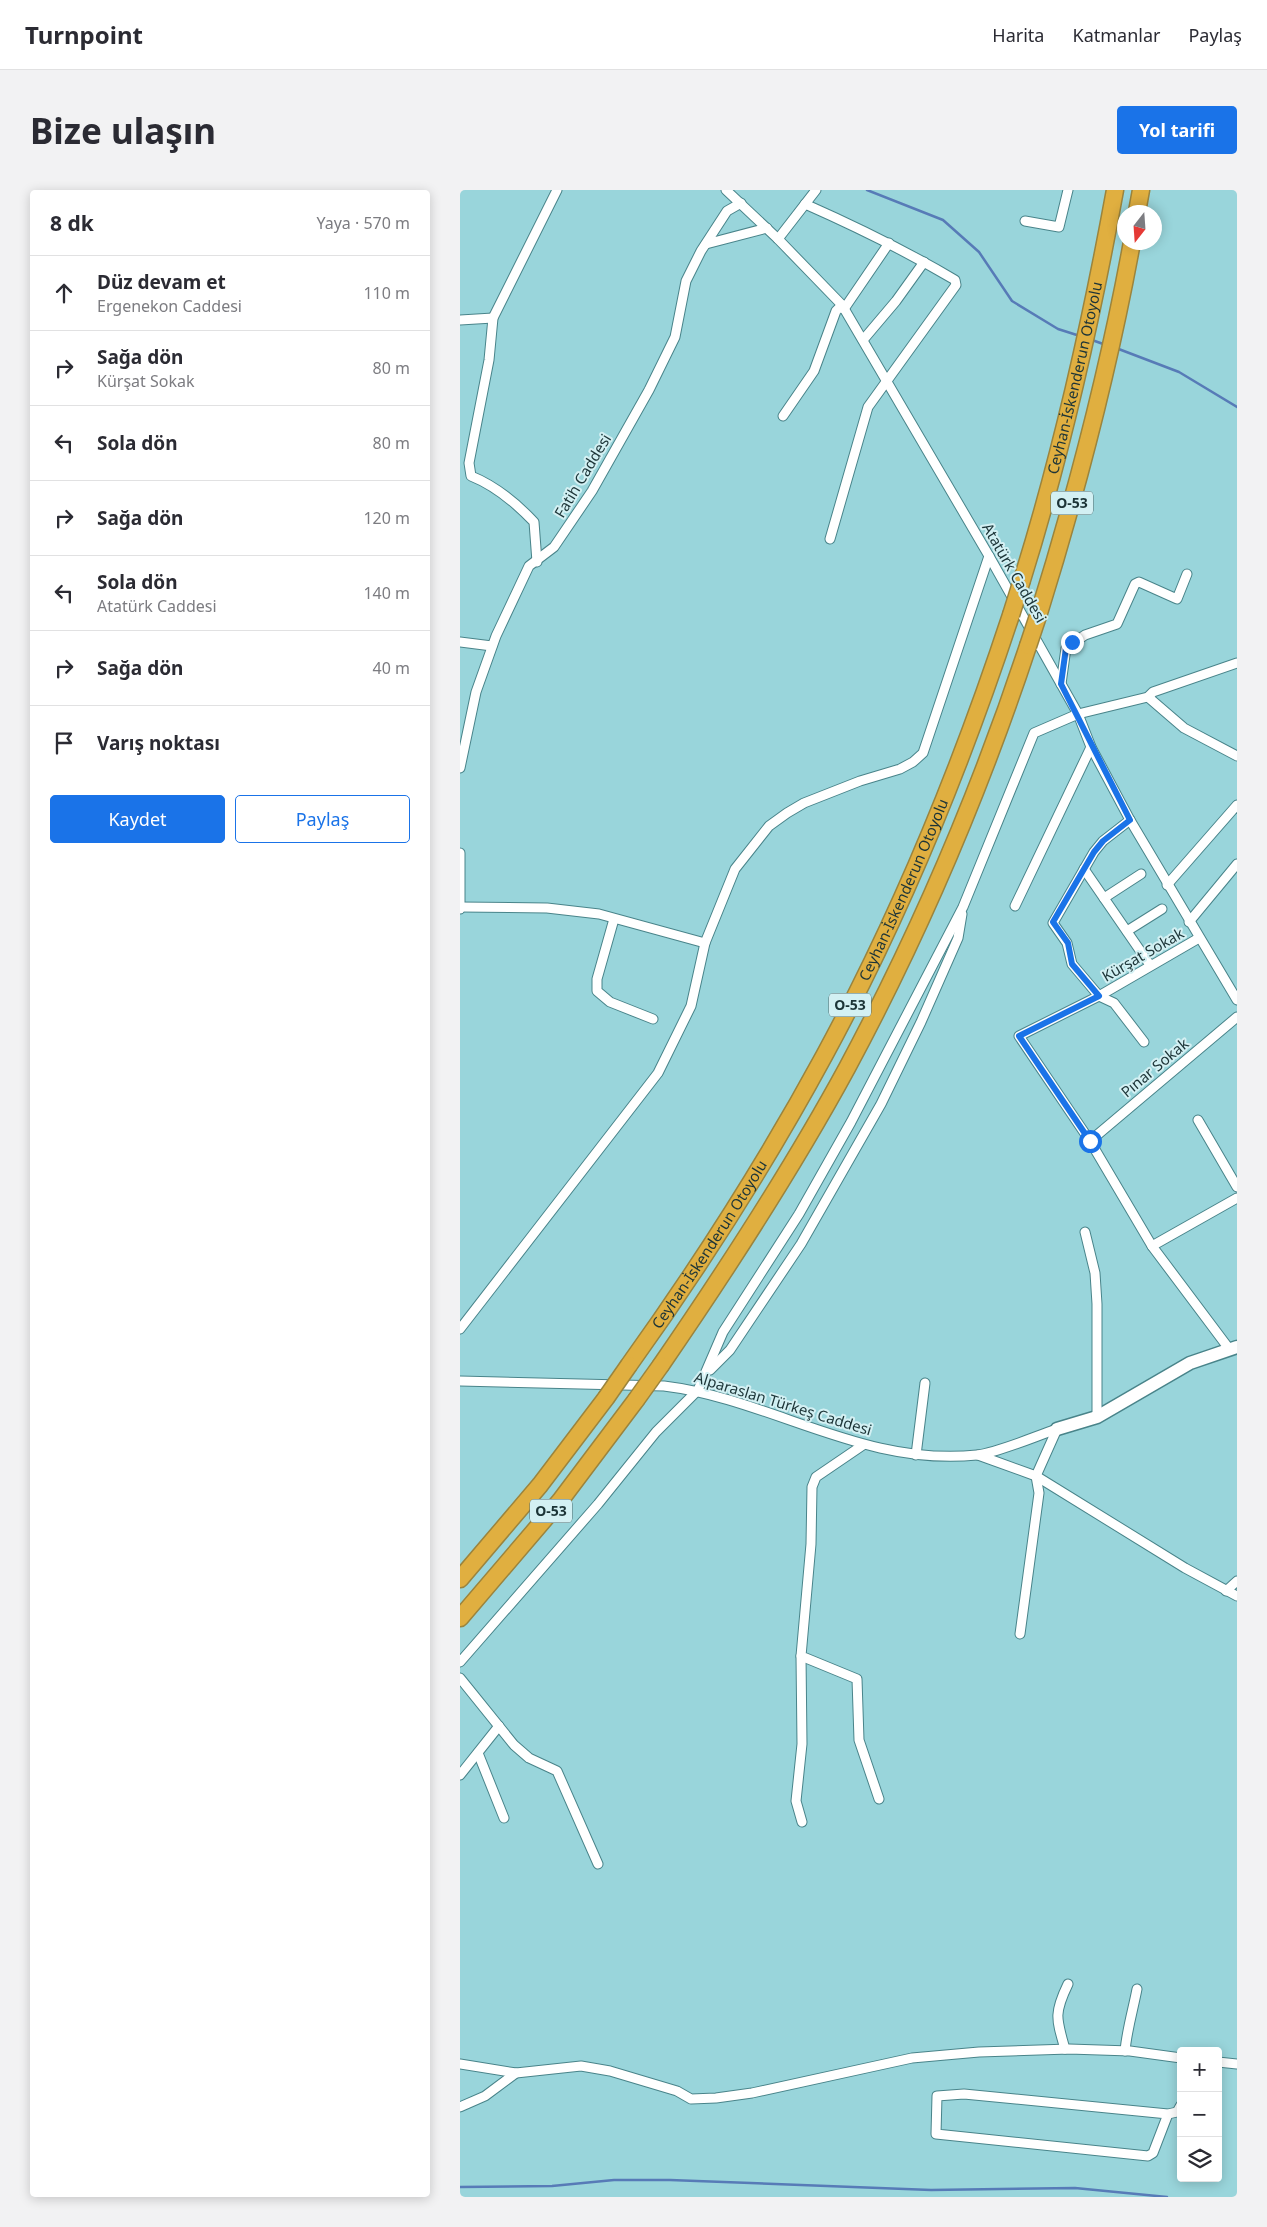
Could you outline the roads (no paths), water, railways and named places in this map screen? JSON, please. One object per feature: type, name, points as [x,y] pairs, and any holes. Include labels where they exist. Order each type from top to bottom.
[{"type":"highway","name":"Ceyhan-İskenderun Otoyolu","points":[[460,1579],[540,1485],[606,1398],[681,1292],[721,1230],[779,1136],[828,1048],[915,867],[988,683],[1042,518],[1076,386],[1099,280],[1115,190]]},
{"type":"highway","points":[[1138,205],[1141,190]]},
{"type":"highway","name":"Ceyhan-İskenderun Otoyolu","points":[[460,1618],[560,1501],[661,1365],[743,1244],[847,1068],[939,878],[1013,692],[1066,525],[1101,393],[1131,250]]},
{"type":"street","points":[[537,562],[534,522],[516,503],[484,481],[471,476],[469,463],[471,444],[489,360],[493,318],[557,190]]},
{"type":"street","name":"Atatürk Caddesi","points":[[726,190],[768,228],[843,307],[989,556],[1078,714],[1091,747],[1130,820],[1237,1000]]},
{"type":"street","points":[[778,239],[816,190]]},
{"type":"street","points":[[1025,221],[1059,227],[1068,190]]},
{"type":"street","name":"Fatih Caddesi","points":[[460,768],[476,692],[492,646],[529,566],[537,562],[554,547],[575,519],[649,390],[675,337],[686,281],[727,211],[741,203]]},
{"type":"street","points":[[805,204],[889,243],[955,280],[956,284],[868,407],[830,539]]},
{"type":"street","points":[[706,244],[768,228]]},
{"type":"street","points":[[783,416],[814,371],[836,311],[843,307],[889,243]]},
{"type":"street","points":[[863,340],[896,301],[924,262]]},
{"type":"street","points":[[460,320],[493,318]]},
{"type":"street","points":[[460,1329],[658,1073],[691,1006],[705,943],[735,869],[769,826],[804,803],[860,781],[900,769],[922,753],[989,556]]},
{"type":"street","points":[[1061,684],[1066,648],[1085,635],[1117,624],[1135,584],[1139,582],[1177,600],[1187,574]]},
{"type":"street","points":[[460,642],[492,646]]},
{"type":"street","points":[[460,1662],[598,1504],[656,1432],[698,1390],[723,1332],[799,1214],[851,1122],[963,907],[1030,738],[1034,733],[1078,714],[1148,697],[1153,692],[1237,663]]},
{"type":"street","points":[[1148,697],[1184,728],[1237,756]]},
{"type":"street","points":[[1015,906],[1091,747]]},
{"type":"street","points":[[1167,885],[1237,805]]},
{"type":"street","points":[[1130,820],[1103,841],[1053,922],[1068,943],[1072,964],[1099,996],[1114,1003],[1144,1042]]},
{"type":"street","points":[[460,853],[460,908],[547,908],[599,914],[705,943]]},
{"type":"street","points":[[1189,922],[1237,864]]},
{"type":"street","points":[[1084,869],[1150,965]]},
{"type":"street","points":[[1104,898],[1141,874]]},
{"type":"street","points":[[705,1375],[730,1350],[800,1244],[881,1104],[921,1022],[958,938],[963,907]]},
{"type":"street","points":[[1127,931],[1162,909]]},
{"type":"street","points":[[614,918],[597,979],[597,991],[610,1002],[653,1019]]},
{"type":"street","name":"Kürşat Sokak","points":[[1090,1141],[1019,1036],[1099,996],[1199,938]]},
{"type":"street","name":"Pınar Sokak","points":[[1090,1141],[1237,1017]]},
{"type":"street","points":[[1198,1120],[1237,1187]]},
{"type":"street","points":[[978,1455],[1097,1417],[1190,1363],[1233,1348],[1152,1246],[1090,1141]]},
{"type":"street","points":[[1152,1246],[1237,1198]]},
{"type":"street","points":[[1085,1232],[1095,1273],[1097,1304],[1097,1417]]},
{"type":"street","name":"Alparaslan Türkeş Caddesi","points":[[460,1381],[664,1386],[698,1390],[863,1445],[916,1455],[978,1455]]},
{"type":"street","points":[[916,1455],[925,1382]]},
{"type":"street","points":[[1020,1634],[1039,1492],[1036,1476],[1057,1429]]},
{"type":"street","points":[[802,1822],[796,1801],[802,1744],[801,1656],[811,1544],[812,1487],[816,1477],[863,1445]]},
{"type":"street","points":[[978,1455],[1036,1476],[1185,1568],[1237,1596]]},
{"type":"street","points":[[1226,1590],[1237,1581]]},
{"type":"street","points":[[801,1656],[857,1679],[859,1740],[879,1799]]},
{"type":"street","points":[[460,1678],[514,1745],[529,1758],[556,1772],[598,1864]]},
{"type":"street","points":[[460,1775],[498,1726]]},
{"type":"street","points":[[478,1753],[504,1818]]},
{"type":"street","points":[[1065,2049],[1058,2025],[1058,2005],[1068,1984]]},
{"type":"street","points":[[1125,2050],[1127,2030],[1134,2011],[1137,1989]]},
{"type":"street","points":[[460,2064],[516,2073],[580,2066],[610,2071],[677,2091],[691,2098],[716,2098],[752,2093],[912,2058],[979,2052],[1065,2049],[1125,2050],[1177,2057]]},
{"type":"street","points":[[1222,2062],[1237,2062]]},
{"type":"street","points":[[460,2107],[485,2096],[516,2073]]},
{"type":"street","points":[[1168,2114],[1153,2153],[1148,2156],[936,2134],[937,2096],[964,2094],[1168,2114],[1177,2112]]},
{"type":"waterway","points":[[867,190],[943,220],[979,252],[1012,301],[1058,329],[1080,336]]},
{"type":"waterway","points":[[1092,340],[1106,345]]},
{"type":"waterway","points":[[1116,348],[1179,372],[1237,407]]},
{"type":"waterway","points":[[460,2187],[552,2186],[614,2180],[670,2180],[931,2190],[1075,2188],[1167,2197]]}]
